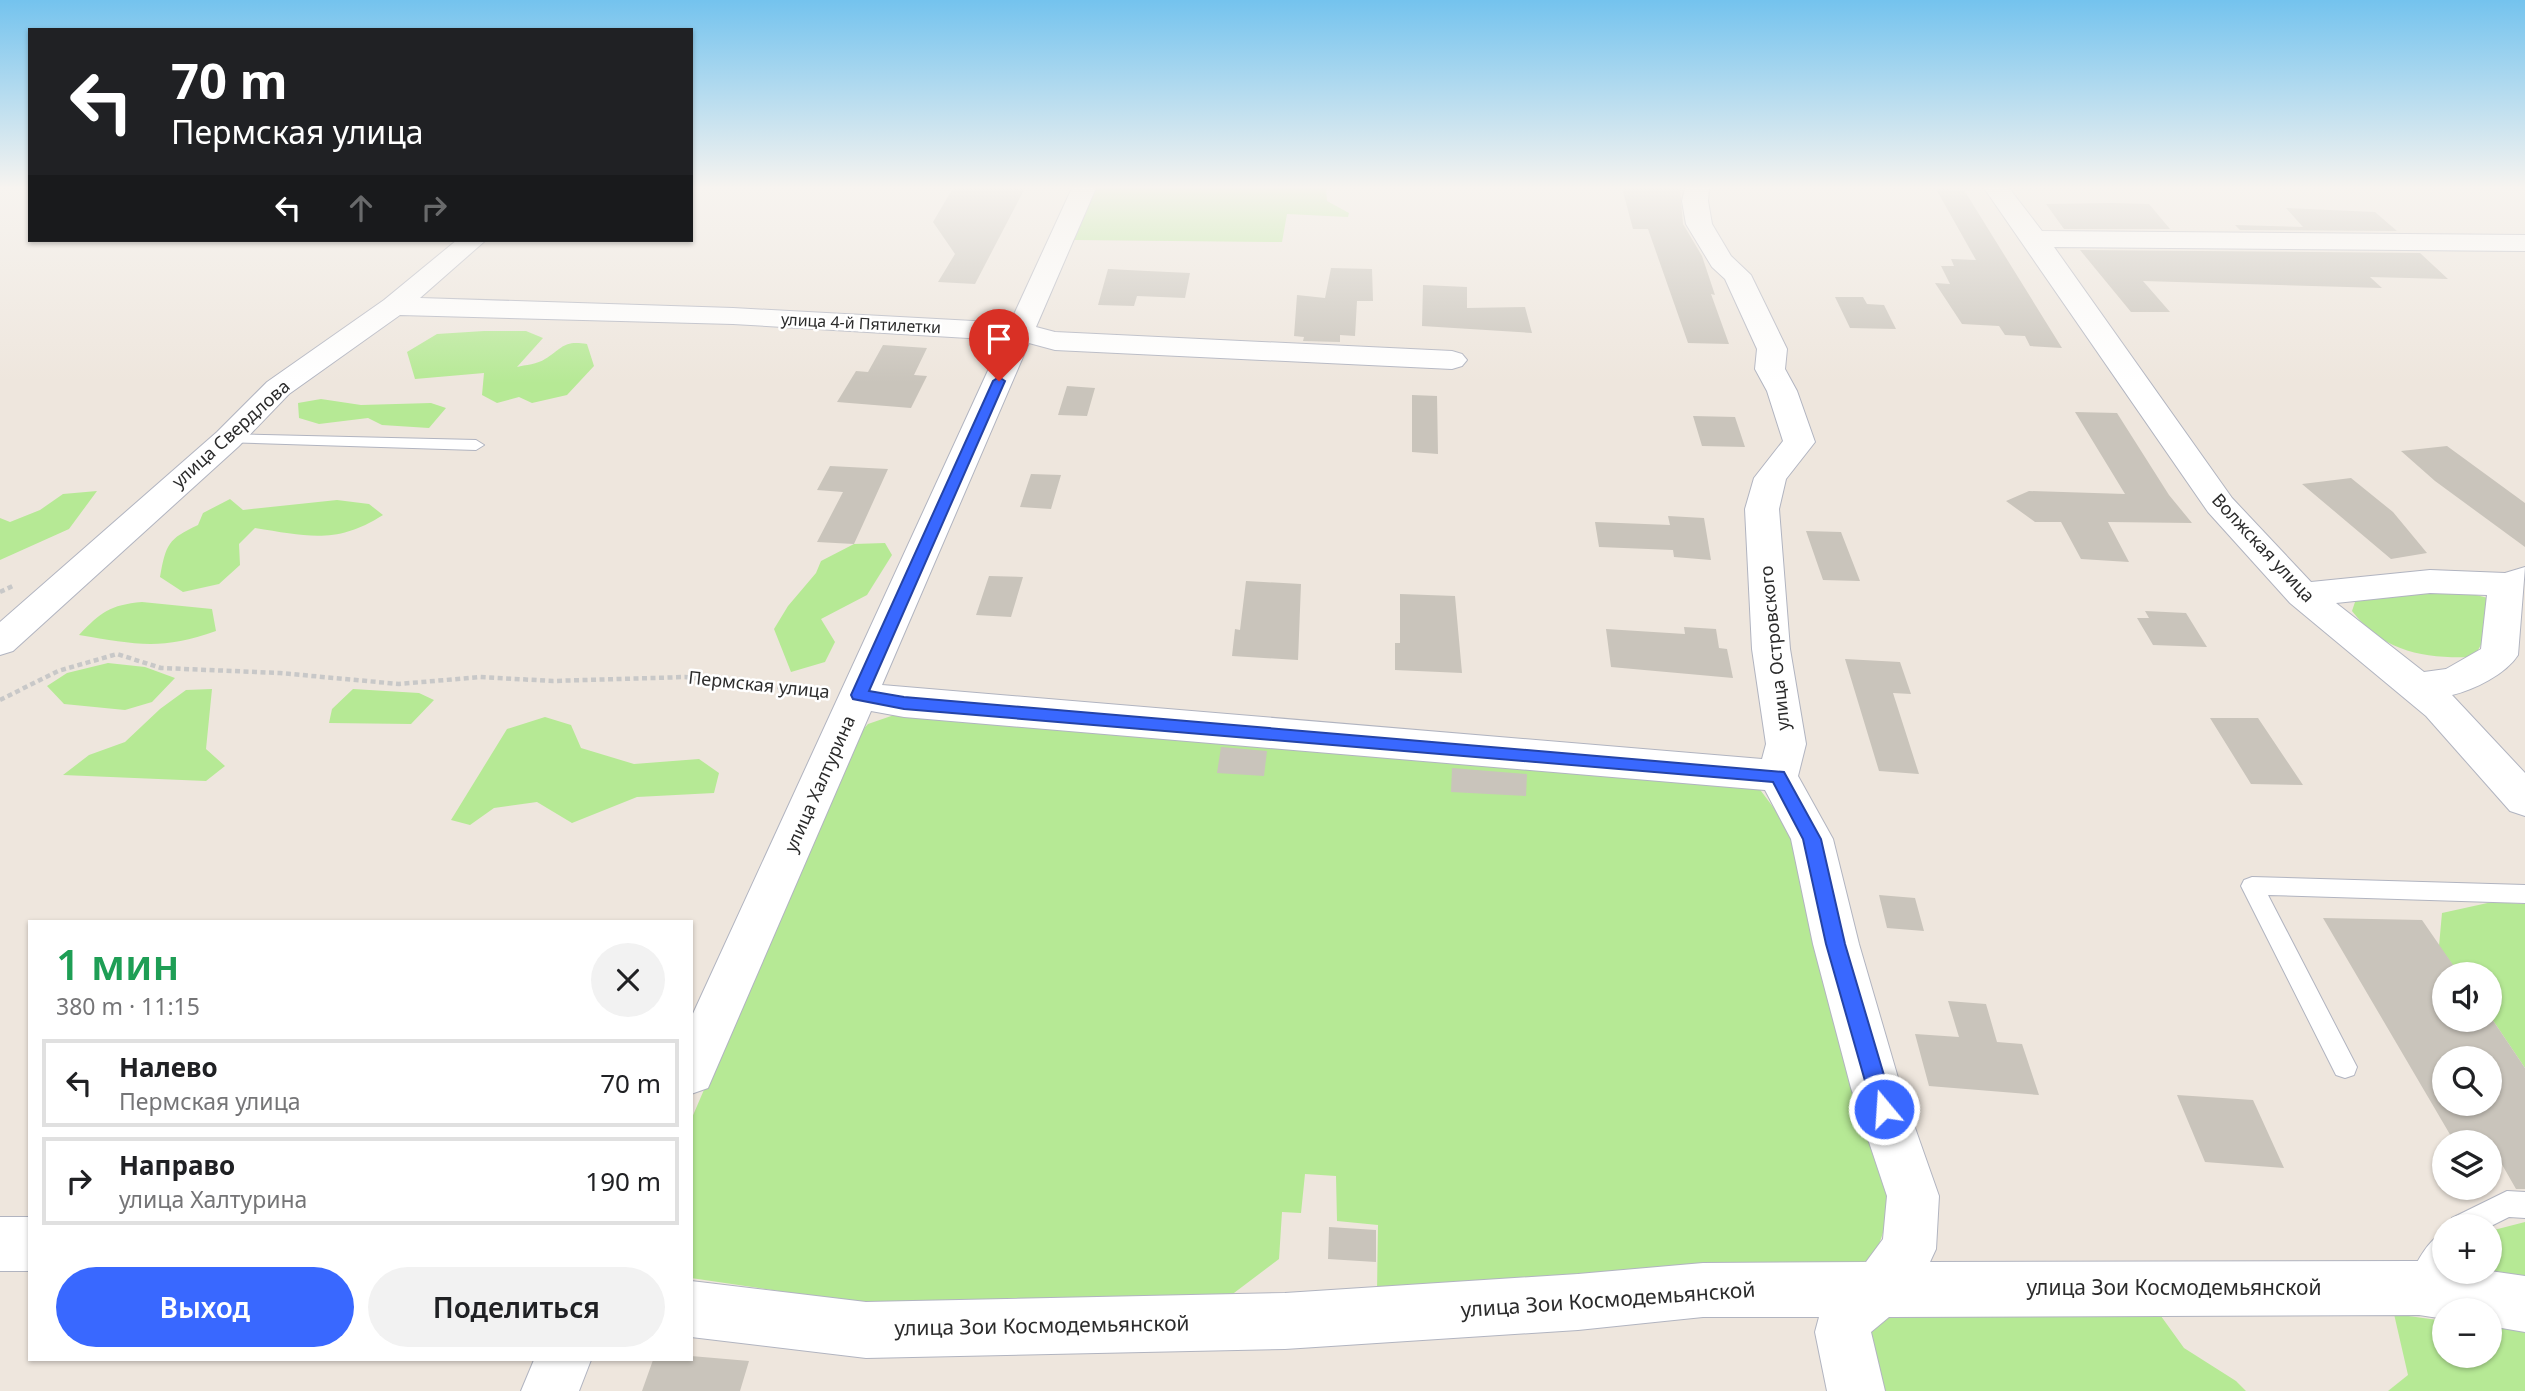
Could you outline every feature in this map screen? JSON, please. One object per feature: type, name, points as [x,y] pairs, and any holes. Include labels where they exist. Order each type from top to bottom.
[{"type":"street","name":"улица Свердлова","points":[[0,642],[228,439],[278,388],[394,306],[458,253]]},
{"type":"street","name":"улица Халтурина","points":[[693,1068],[1055,253]]},
{"type":"street","name":"улица Островского","points":[[1716,253],[1737,275],[1772,349],[1770,369],[1782,391],[1799,442],[1770,478],[1762,509],[1771,649],[1786,744],[1778,776]]},
{"type":"street","name":"Волжская улица","points":[[2045,253],[2220,505],[2303,595],[2440,705],[2525,800]]},
{"type":"street","name":"улица 4-й Пятилетки","points":[[394,306],[733,316],[1020,332],[1055,341],[1452,360]]},
{"type":"street","points":[[2303,595],[2427,581],[2515,582],[2499,655],[2455,681],[2416,687]]},
{"type":"street","points":[[859,695],[904,703],[1778,776],[1812,839],[1850,996],[1913,1196],[1909,1249],[1880,1289],[1848,1314],[1843,1332],[1848,1366],[1856,1391]]},
{"type":"street","points":[[0,1244],[28,1244]]},
{"type":"street","name":"улица Зои Космодемьянской","points":[[693,1309],[866,1330],[1284,1321],[1578,1302],[1703,1290],[1880,1289],[2432,1267]]},
{"type":"street","name":"улица Зои Космодемьянской","points":[[2475,1284],[2525,1304]]},
{"type":"street","points":[[550,1391],[564,1361]]},
{"type":"lane","points":[[228,439],[476,445]]},
{"type":"lane","points":[[2346,1067],[2252,886],[2525,894]]},
{"type":"lane","points":[[2487,1214],[2507,1204],[2525,1205]]},
{"type":"path","name":"Пермская улица","points":[[0,700],[58,671],[117,654],[161,668],[279,673],[399,684],[480,677],[553,681],[685,677],[859,695]]},
{"type":"green space","points":[[526,331],[543,338],[517,367],[542,361],[573,343],[587,344],[594,366],[567,395],[532,403],[519,397],[497,403],[482,395],[484,373],[415,379],[407,352],[437,334]]},
{"type":"green space","points":[[321,399],[361,405],[431,403],[446,408],[429,428],[382,425],[368,418],[319,424],[299,418],[298,403]]},
{"type":"green space","points":[[97,491],[69,529],[0,560],[0,518],[10,522],[40,510],[63,494]]},
{"type":"green space","points":[[230,499],[243,510],[337,500],[369,504],[383,515],[350,531],[321,536],[255,528],[239,544],[240,565],[219,584],[183,592],[160,577],[164,557],[174,539],[198,525],[203,513]]},
{"type":"green space","points":[[885,543],[892,555],[867,595],[821,619],[835,642],[825,662],[791,672],[774,629],[788,606],[816,573],[821,561],[854,544]]},
{"type":"green space","points":[[2444,587],[2492,599],[2498,615],[2474,657],[2439,656],[2406,650],[2377,636],[2352,611],[2356,599]]},
{"type":"green space","points":[[142,602],[212,609],[216,631],[179,641],[148,644],[79,635],[107,611]]},
{"type":"green space","points":[[108,663],[145,667],[175,678],[152,702],[125,710],[64,704],[47,686],[67,673]]},
{"type":"green space","points":[[212,689],[206,749],[225,766],[206,781],[63,775],[89,755],[125,742],[160,709],[186,690]]},
{"type":"green space","points":[[353,689],[419,693],[434,700],[411,724],[329,723],[332,709]]},
{"type":"green space","points":[[897,714],[1758,787],[1797,839],[1896,1195],[1875,1256],[1822,1284],[1377,1293],[1378,1225],[1337,1221],[1336,1176],[1305,1174],[1301,1213],[1282,1212],[1279,1259],[1222,1302],[940,1315],[693,1278],[693,1115],[854,740],[868,724]]},
{"type":"green space","points":[[545,717],[571,725],[581,748],[634,764],[699,759],[719,773],[714,793],[637,797],[572,823],[537,802],[494,808],[470,825],[451,820],[507,729]]},
{"type":"green space","points":[[2492,902],[2525,904],[2525,1068],[2501,1032],[2502,962],[2451,962],[2439,946],[2442,913]]},
{"type":"green space","points":[[2525,1222],[2525,1286],[2502,1277],[2502,1228]]},
{"type":"green space","points":[[2153,1305],[2184,1348],[2236,1381],[2246,1391],[1870,1391],[1859,1337],[1872,1309]]},
{"type":"green space","points":[[2394,1314],[2432,1319],[2432,1368],[2502,1368],[2502,1328],[2525,1331],[2525,1391],[2388,1391],[2408,1375]]},
{"type":"building","points":[[991,253],[975,284],[938,282],[955,254]]},
{"type":"building","points":[[1656,253],[1700,253],[1702,256],[1715,295],[1711,294],[1729,344],[1688,343]]},
{"type":"building","points":[[1972,253],[2003,253],[2062,348],[2030,346],[2025,336],[2005,335],[1999,326],[1962,324],[1935,283],[1950,284],[1941,266],[1954,266],[1951,259],[1976,260]]},
{"type":"building","points":[[2082,253],[2420,253],[2448,279],[2370,277],[2382,288],[2143,281],[2170,312],[2131,312]]},
{"type":"building","points":[[1331,268],[1372,269],[1373,301],[1357,301],[1355,336],[1340,335],[1340,342],[1303,341],[1304,337],[1294,336],[1297,295],[1325,298]]},
{"type":"building","points":[[1108,269],[1190,273],[1185,298],[1137,296],[1134,306],[1098,305]]},
{"type":"building","points":[[1423,285],[1467,287],[1467,308],[1525,307],[1532,333],[1422,326]]},
{"type":"building","points":[[1835,297],[1863,297],[1867,304],[1884,305],[1896,329],[1850,328]]},
{"type":"building","points":[[883,345],[927,348],[914,375],[927,376],[911,408],[837,402],[856,371],[868,372]]},
{"type":"building","points":[[1067,386],[1095,388],[1087,416],[1058,415]]},
{"type":"building","points":[[1412,395],[1437,396],[1438,454],[1412,452]]},
{"type":"building","points":[[2075,412],[2117,413],[2169,495],[2192,523],[2108,522],[2129,562],[2081,559],[2061,522],[2035,522],[2006,501],[2029,491],[2125,494]]},
{"type":"building","points":[[1693,416],[1735,417],[1745,447],[1702,446]]},
{"type":"building","points":[[2447,446],[2525,503],[2525,547],[2435,481],[2401,451]]},
{"type":"building","points":[[830,466],[888,469],[854,544],[817,542],[843,492],[817,490]]},
{"type":"building","points":[[1031,474],[1061,475],[1051,509],[1020,507]]},
{"type":"building","points":[[2351,478],[2393,512],[2427,553],[2391,559],[2302,484]]},
{"type":"building","points":[[1668,516],[1704,518],[1711,560],[1674,557],[1673,550],[1599,547],[1595,522],[1670,525]]},
{"type":"building","points":[[1806,531],[1841,532],[1860,581],[1823,580]]},
{"type":"building","points":[[989,576],[1023,577],[1011,617],[976,615]]},
{"type":"building","points":[[1246,581],[1301,584],[1298,660],[1232,656],[1235,629],[1240,630]]},
{"type":"building","points":[[1400,594],[1455,596],[1462,673],[1395,670],[1395,643],[1400,643]]},
{"type":"building","points":[[2145,611],[2186,613],[2207,647],[2153,645],[2137,618],[2149,618]]},
{"type":"building","points":[[1684,627],[1716,629],[1719,648],[1727,649],[1733,678],[1611,667],[1606,629],[1685,634]]},
{"type":"building","points":[[1845,659],[1900,662],[1911,694],[1893,693],[1919,774],[1879,771]]},
{"type":"building","points":[[2210,718],[2258,718],[2303,785],[2251,784]]},
{"type":"building","points":[[1221,747],[1267,751],[1264,776],[1217,773]]},
{"type":"building","points":[[1452,768],[1527,774],[1526,796],[1451,792]]},
{"type":"building","points":[[1879,895],[1915,898],[1924,931],[1887,928]]},
{"type":"building","points":[[2323,918],[2422,920],[2451,962],[2432,962],[2432,1032],[2501,1032],[2525,1068],[2525,1189],[2516,1189],[2502,1164],[2502,1130],[2447,1130],[2439,1116],[2502,1116],[2502,1046],[2432,1046],[2432,1104]]},
{"type":"building","points":[[1948,1001],[1986,1004],[1997,1042],[2022,1044],[2039,1095],[1929,1086],[1915,1034],[1959,1037]]},
{"type":"building","points":[[2177,1095],[2253,1100],[2284,1168],[2205,1162]]},
{"type":"building","points":[[1329,1227],[1376,1230],[1376,1262],[1328,1259]]},
{"type":"building","points":[[693,1356],[749,1361],[740,1391],[642,1391],[653,1361],[693,1361]]},
{"type":"route","points":[[999,381],[859,695],[904,703],[1778,776],[1812,839],[1836,944],[1884,1109]]}]
